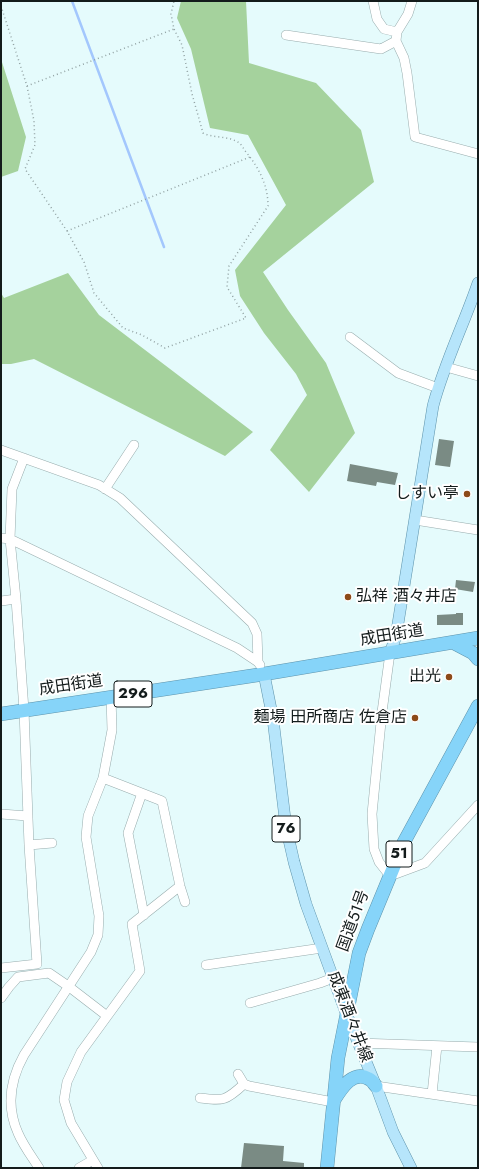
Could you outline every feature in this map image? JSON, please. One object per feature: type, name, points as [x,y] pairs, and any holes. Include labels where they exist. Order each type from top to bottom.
[{"type":"highway","name":"成田街道","points":[[1,714],[111,697],[261,668],[390,653],[478,638]]},
{"type":"highway","points":[[454,643],[473,652],[478,659]]},
{"type":"highway","name":"国道51号","points":[[327,1168],[338,1058],[359,953],[404,842],[478,706]]},
{"type":"highway","points":[[333,1102],[343,1086],[357,1076],[369,1079],[376,1086]]},
{"type":"main road","points":[[390,653],[396,636],[433,406],[438,388],[478,283]]},
{"type":"main road","name":"成東酒々井線","points":[[261,668],[273,719],[286,827],[306,904],[346,1013],[393,1132],[411,1168]]},
{"type":"street","points":[[374,1],[377,19],[384,29],[397,36],[404,58],[415,137],[478,154]]},
{"type":"street","points":[[286,35],[381,49],[397,36],[408,14],[412,1]]},
{"type":"street","points":[[350,336],[398,373],[438,388]]},
{"type":"street","points":[[446,367],[478,376]]},
{"type":"street","points":[[105,489],[134,445]]},
{"type":"street","points":[[1,450],[98,485],[120,498],[252,624],[257,634],[261,668]]},
{"type":"street","points":[[1,968],[37,964],[29,845],[24,710],[16,599],[5,538],[12,489],[24,458]]},
{"type":"street","points":[[415,520],[478,530]]},
{"type":"street","points":[[5,538],[237,648],[261,668]]},
{"type":"street","points":[[1,601],[16,599]]},
{"type":"street","points":[[390,653],[382,712],[372,814],[374,849],[379,862],[390,876],[426,863],[478,805]]},
{"type":"street","points":[[39,1168],[18,1135],[15,1127],[11,1109],[12,1087],[17,1068],[24,1055],[91,952],[98,935],[99,916],[86,837],[88,816],[103,778],[112,730],[111,697]]},
{"type":"street","points":[[103,778],[162,801],[180,886],[185,902]]},
{"type":"street","points":[[142,793],[128,833],[144,915]]},
{"type":"street","points":[[1,814],[28,816]]},
{"type":"street","points":[[29,845],[52,843]]},
{"type":"street","points":[[98,1168],[71,1123],[64,1100],[67,1082],[81,1052],[140,971],[132,924],[180,886]]},
{"type":"street","points":[[206,965],[322,948]]},
{"type":"street","points":[[1,998],[18,977],[49,973],[107,1016]]},
{"type":"street","points":[[250,1003],[320,984],[333,978]]},
{"type":"street","points":[[358,1043],[478,1047]]},
{"type":"street","points":[[432,1094],[437,1046]]},
{"type":"street","points":[[238,1074],[244,1084],[249,1086],[333,1102]]},
{"type":"street","points":[[200,1098],[217,1100],[226,1098],[244,1084]]},
{"type":"street","points":[[376,1086],[478,1101]]},
{"type":"street","points":[[79,1168],[92,1160]]},
{"type":"path","points":[[1,6],[27,86],[34,121],[34,145],[26,169],[67,231],[84,262],[94,293],[123,328],[142,335],[165,348],[246,318],[227,287],[229,266],[268,206],[266,186],[256,164],[240,144],[235,140],[209,136],[203,133],[192,94],[182,45],[174,29],[171,14],[174,1]]},
{"type":"path","points":[[27,86],[174,29]]},
{"type":"path","points":[[67,231],[250,157]]},
{"type":"green space","points":[[181,1],[246,1],[249,63],[316,83],[361,130],[374,182],[263,272],[326,363],[355,433],[309,492],[270,450],[307,395],[296,374],[264,333],[240,296],[235,270],[286,205],[248,135],[210,128],[191,49],[177,18]]},
{"type":"green space","points":[[1,59],[26,137],[18,171],[1,177]]},
{"type":"green space","points":[[68,273],[99,315],[253,432],[225,456],[34,359],[11,364],[1,364],[1,293],[4,298]]},
{"type":"building","points":[[439,439],[454,441],[450,467],[435,465]]},
{"type":"building","points":[[350,464],[398,473],[395,485],[377,482],[376,486],[347,481]]},
{"type":"building","points":[[456,580],[475,582],[473,592],[455,589]]},
{"type":"building","points":[[463,613],[463,625],[437,625],[437,615]]},
{"type":"building","points":[[244,1143],[284,1146],[283,1161],[304,1163],[304,1168],[241,1168]]},
{"type":"waterway","points":[[72,1],[164,247]]},
{"type":"place","name":"しすい亭","points":[[467,494]]},
{"type":"place","name":"弘祥 酒々井店","points":[[348,597]]},
{"type":"place","name":"出光","points":[[449,677]]},
{"type":"place","name":"麺場 田所商店 佐倉店","points":[[415,718]]}]
